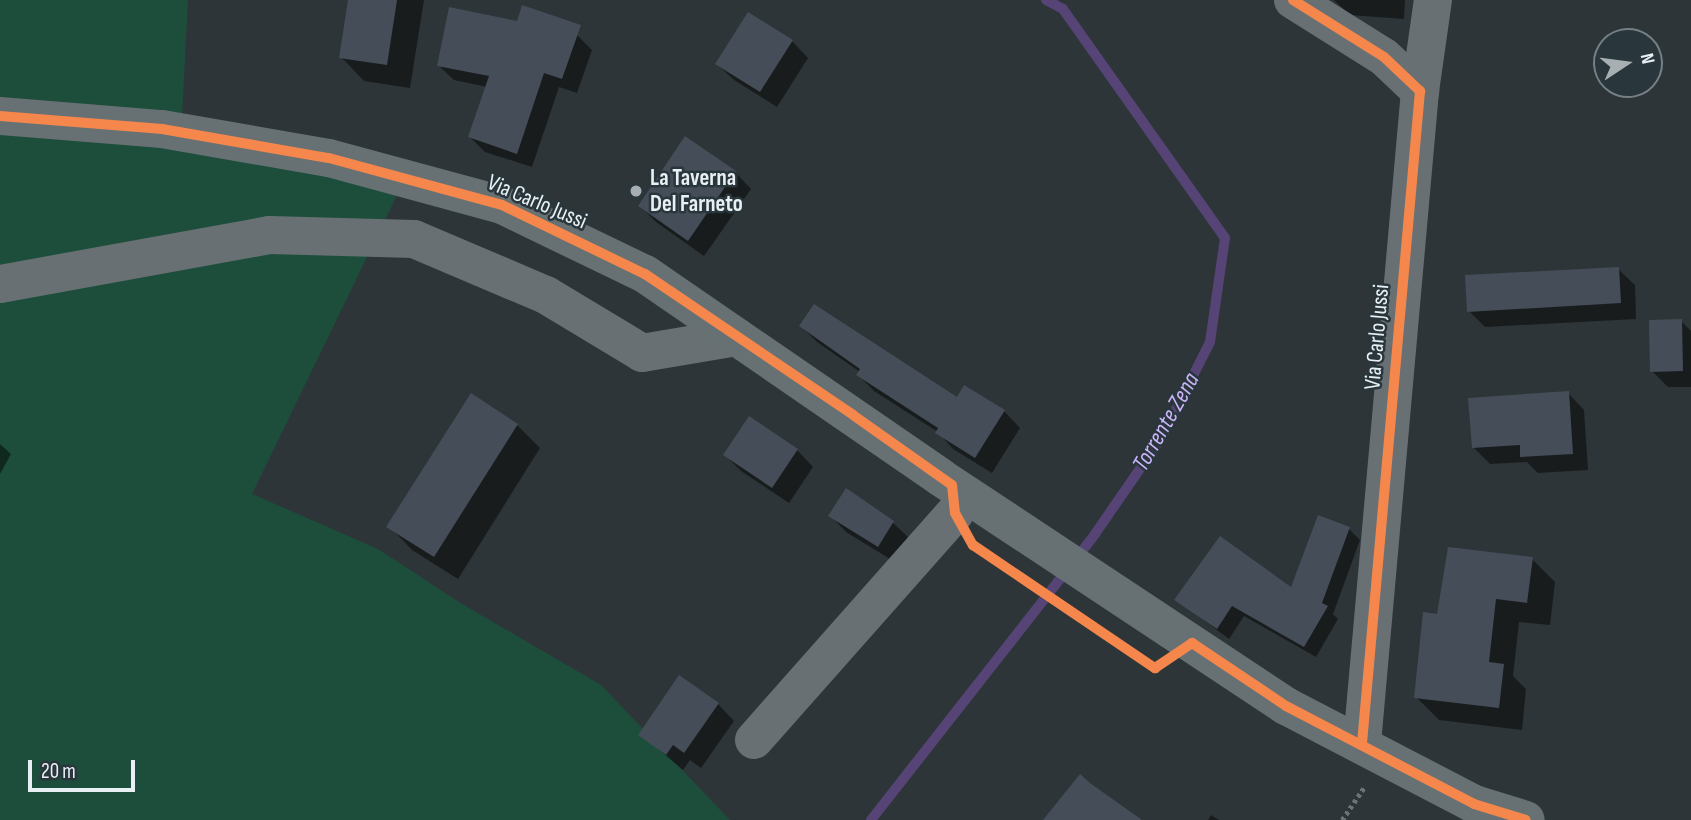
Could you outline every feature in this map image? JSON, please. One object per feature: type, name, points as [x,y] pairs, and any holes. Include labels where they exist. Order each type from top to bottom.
[{"type":"street","points":[[1293,0],[1384,57],[1420,91]]},
{"type":"street","name":"Via Carlo Jussi","points":[[1362,743],[1420,91],[1433,0]]},
{"type":"street","name":"Via Carlo Jussi","points":[[0,116],[162,129],[329,158],[502,205],[645,274],[1007,521],[1286,706],[1362,743],[1474,804],[1526,820]]},
{"type":"street","points":[[0,284],[270,235],[414,239],[546,295],[642,353],[737,337]]},
{"type":"street","points":[[754,740],[955,513]]},
{"type":"path","points":[[1342,820],[1367,783]]},
{"type":"green space","points":[[0,0],[188,0],[181,139],[400,189],[252,494],[378,549],[462,604],[601,685],[730,820],[0,820]]},
{"type":"building","points":[[348,0],[397,0],[387,65],[339,58]]},
{"type":"building","points":[[522,5],[581,25],[562,79],[544,73],[517,154],[468,137],[489,76],[437,66],[449,7],[517,21]]},
{"type":"building","points":[[748,12],[793,40],[760,92],[715,64]]},
{"type":"building","points":[[685,136],[736,171],[688,241],[638,206]]},
{"type":"building","points":[[1619,267],[1621,303],[1467,312],[1465,275]]},
{"type":"building","points":[[814,304],[957,397],[964,385],[1005,410],[975,458],[935,433],[938,428],[856,375],[860,369],[799,326]]},
{"type":"building","points":[[1682,319],[1683,371],[1650,372],[1649,320]]},
{"type":"building","points":[[1569,391],[1573,454],[1520,457],[1520,445],[1472,448],[1468,398]]},
{"type":"building","points":[[471,393],[518,424],[434,557],[386,527]]},
{"type":"building","points":[[749,416],[798,449],[772,488],[723,455]]},
{"type":"building","points":[[846,488],[894,521],[878,547],[828,516]]},
{"type":"building","points":[[1318,515],[1350,527],[1322,603],[1328,606],[1304,647],[1232,606],[1217,629],[1174,600],[1220,536],[1291,587]]},
{"type":"building","points":[[1448,547],[1533,557],[1527,603],[1496,599],[1489,662],[1504,664],[1499,708],[1414,698],[1423,612],[1437,614]]},
{"type":"building","points":[[679,675],[719,703],[684,753],[673,745],[666,755],[638,735]]},
{"type":"building","points":[[1080,774],[1090,783],[1142,820],[1043,820]]},
{"type":"waterway","name":"Torrente Zena","points":[[871,820],[1095,534],[1162,437],[1210,342],[1225,238],[1063,9],[1046,0]]},
{"type":"cycle path","points":[[1293,0],[1384,57],[1420,91],[1362,743]]},
{"type":"cycle path","points":[[0,116],[162,129],[329,158],[502,205],[645,274],[952,485],[955,513],[973,545],[1155,668],[1192,643],[1286,706],[1474,804],[1526,820]]},
{"type":"place","name":"La Taverna Del Farneto","points":[[636,191]]}]
